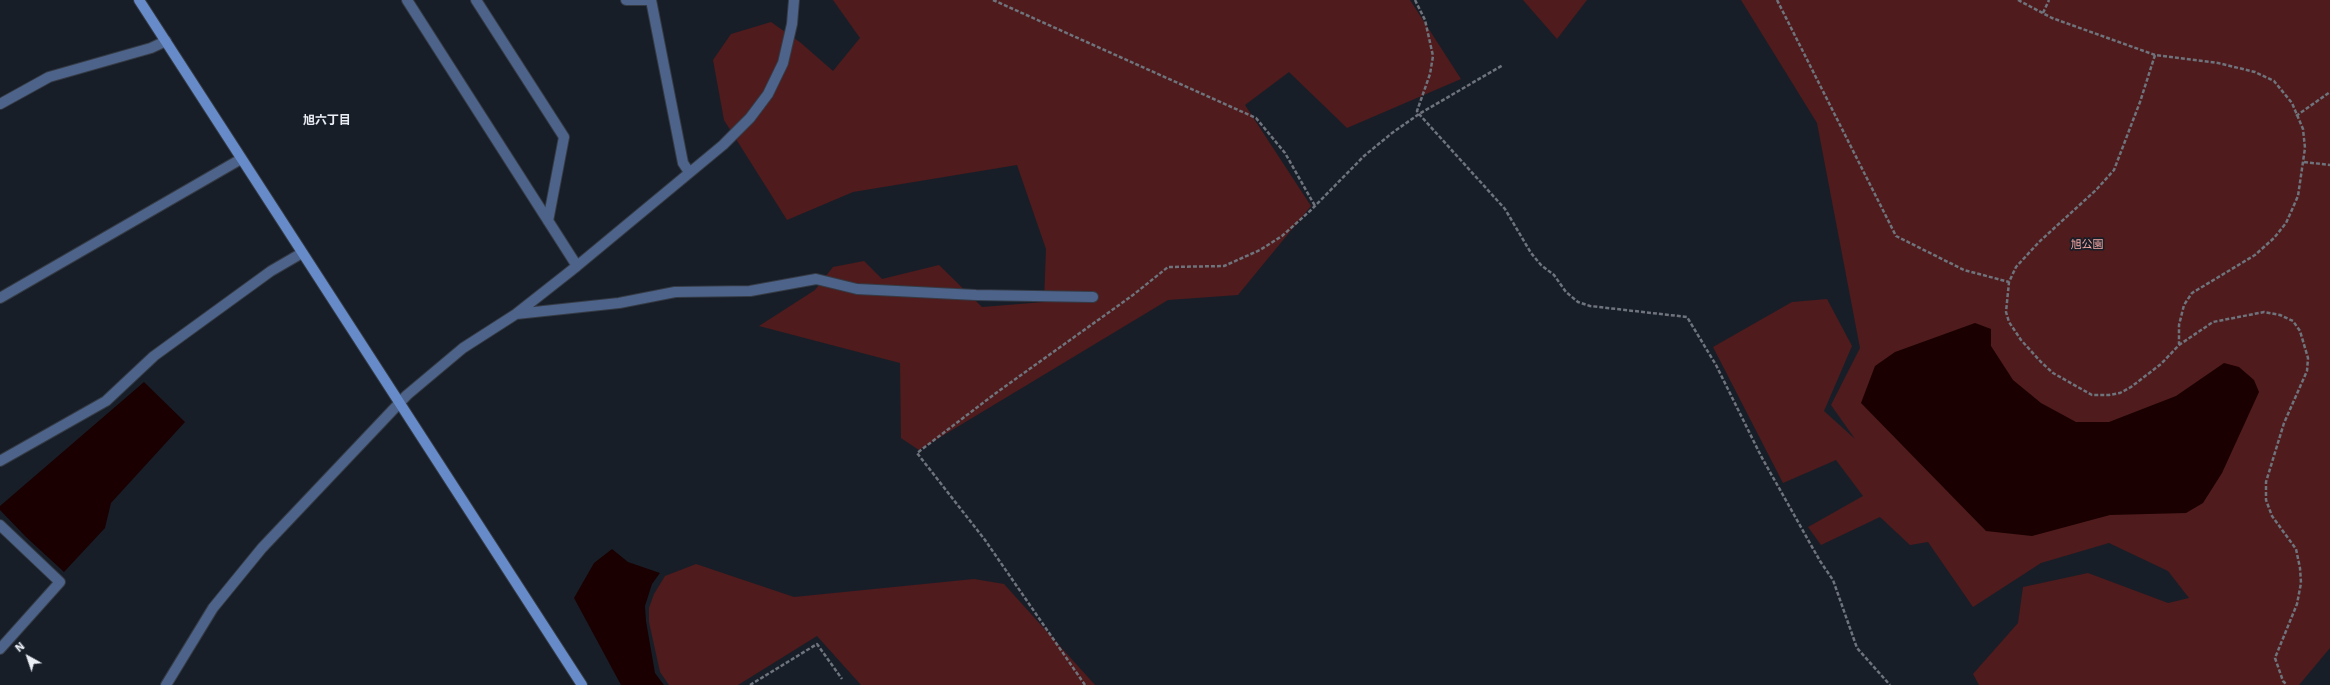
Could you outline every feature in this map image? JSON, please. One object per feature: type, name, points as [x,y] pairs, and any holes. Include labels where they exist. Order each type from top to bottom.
[{"type":"street","points":[[139,0],[398,404],[536,612],[582,685]]},
{"type":"street","points":[[407,0],[577,266]]},
{"type":"street","points":[[476,0],[564,137],[548,221]]},
{"type":"street","points":[[626,0],[646,0]]},
{"type":"street","points":[[651,0],[683,163],[689,172]]},
{"type":"street","points":[[166,685],[213,608],[262,548],[398,404],[463,348],[516,314],[577,266],[689,172],[723,146],[750,118],[768,94],[783,63],[792,24],[794,0]]},
{"type":"street","points":[[0,104],[49,77],[151,48],[166,41]]},
{"type":"street","points":[[0,298],[241,159]]},
{"type":"street","points":[[0,461],[106,401],[154,356],[271,271],[302,253]]},
{"type":"street","points":[[516,314],[619,303],[675,292],[750,291],[816,279],[857,289],[976,295],[1093,297]]},
{"type":"street","points":[[0,525],[60,582],[0,649]]},
{"type":"path","points":[[993,0],[1256,118],[1285,153],[1315,206]]},
{"type":"path","points":[[1415,0],[1425,20],[1433,56],[1430,74],[1417,111],[1419,114],[1505,209],[1531,253],[1541,265],[1554,275],[1566,292],[1578,302],[1590,306],[1688,317],[1716,365],[1761,456],[1820,561],[1833,580],[1857,648],[1890,685]]},
{"type":"path","points":[[1777,0],[1896,236],[1964,270],[2009,282]]},
{"type":"path","points":[[2018,0],[2043,13],[2155,55],[2218,63],[2241,68],[2265,76],[2274,81],[2288,96],[2296,116],[2304,129],[2304,162],[2298,196],[2286,223],[2255,255],[2192,293],[2184,304],[2179,325],[2179,345]]},
{"type":"path","points":[[2043,13],[2049,0]]},
{"type":"path","points":[[2155,55],[2140,102],[2114,170],[2096,190],[2016,267],[2009,282],[2006,312],[2009,322],[2021,340],[2053,373],[2092,395],[2109,395],[2120,393],[2131,387],[2161,364],[2179,345],[2213,322],[2264,312],[2280,315],[2292,321],[2300,331],[2306,344],[2308,358],[2307,372],[2284,423],[2266,482],[2266,500],[2272,516],[2296,549],[2300,568],[2301,583],[2297,604],[2275,658],[2283,681],[2287,685]]},
{"type":"path","points":[[1085,685],[985,540],[917,453],[996,393],[1133,295],[1168,267],[1224,266],[1260,250],[1282,236],[1315,206],[1364,156],[1419,114],[1503,65]]},
{"type":"path","points":[[2296,116],[2330,92]]},
{"type":"path","points":[[2304,162],[2330,165]]},
{"type":"path","points":[[750,685],[816,644],[842,679]]},
{"type":"green space","points":[[833,0],[1410,0],[1461,79],[1347,128],[1289,72],[1245,105],[1311,206],[1238,295],[1168,300],[919,450],[901,438],[900,363],[759,326],[815,290],[833,267],[864,261],[882,279],[939,265],[982,307],[1044,302],[1046,249],[1017,165],[853,192],[787,220],[724,120],[713,60],[731,34],[771,22],[801,43],[833,71],[860,38]]},
{"type":"green space","points":[[1523,0],[1587,0],[1557,39]]},
{"type":"green space","name":"旭公園","points":[[1741,0],[2330,0],[2330,648],[2299,685],[1979,685],[1973,674],[2018,623],[2023,587],[2088,573],[2168,603],[2189,598],[2168,571],[2109,543],[2041,563],[1973,607],[1928,542],[1910,545],[1880,517],[1821,545],[1808,527],[1863,496],[1836,460],[1783,483],[1713,347],[1792,302],[1827,299],[1852,346],[1824,411],[1855,439],[1831,405],[1860,348],[1817,123]]},
{"type":"green space","points":[[696,564],[794,597],[974,579],[1004,584],[1095,685],[861,685],[817,636],[738,685],[669,685],[660,672],[649,622],[649,608],[654,594],[665,576]]},
{"type":"shaded area","points":[[1975,323],[1991,329],[1991,346],[2013,380],[2041,403],[2076,422],[2109,422],[2176,396],[2224,363],[2239,367],[2254,380],[2259,392],[2222,473],[2203,503],[2186,513],[2110,515],[2032,536],[1986,531],[1861,403],[1875,366],[1895,352]]},
{"type":"shaded area","points":[[144,382],[185,422],[111,503],[105,528],[64,572],[26,537],[0,510],[0,506]]},
{"type":"shaded area","points":[[612,549],[628,562],[660,573],[652,584],[645,606],[646,621],[655,673],[664,685],[621,685],[574,598],[594,563]]},
{"type":"district","name":"旭六丁目","points":[[327,120]]}]
